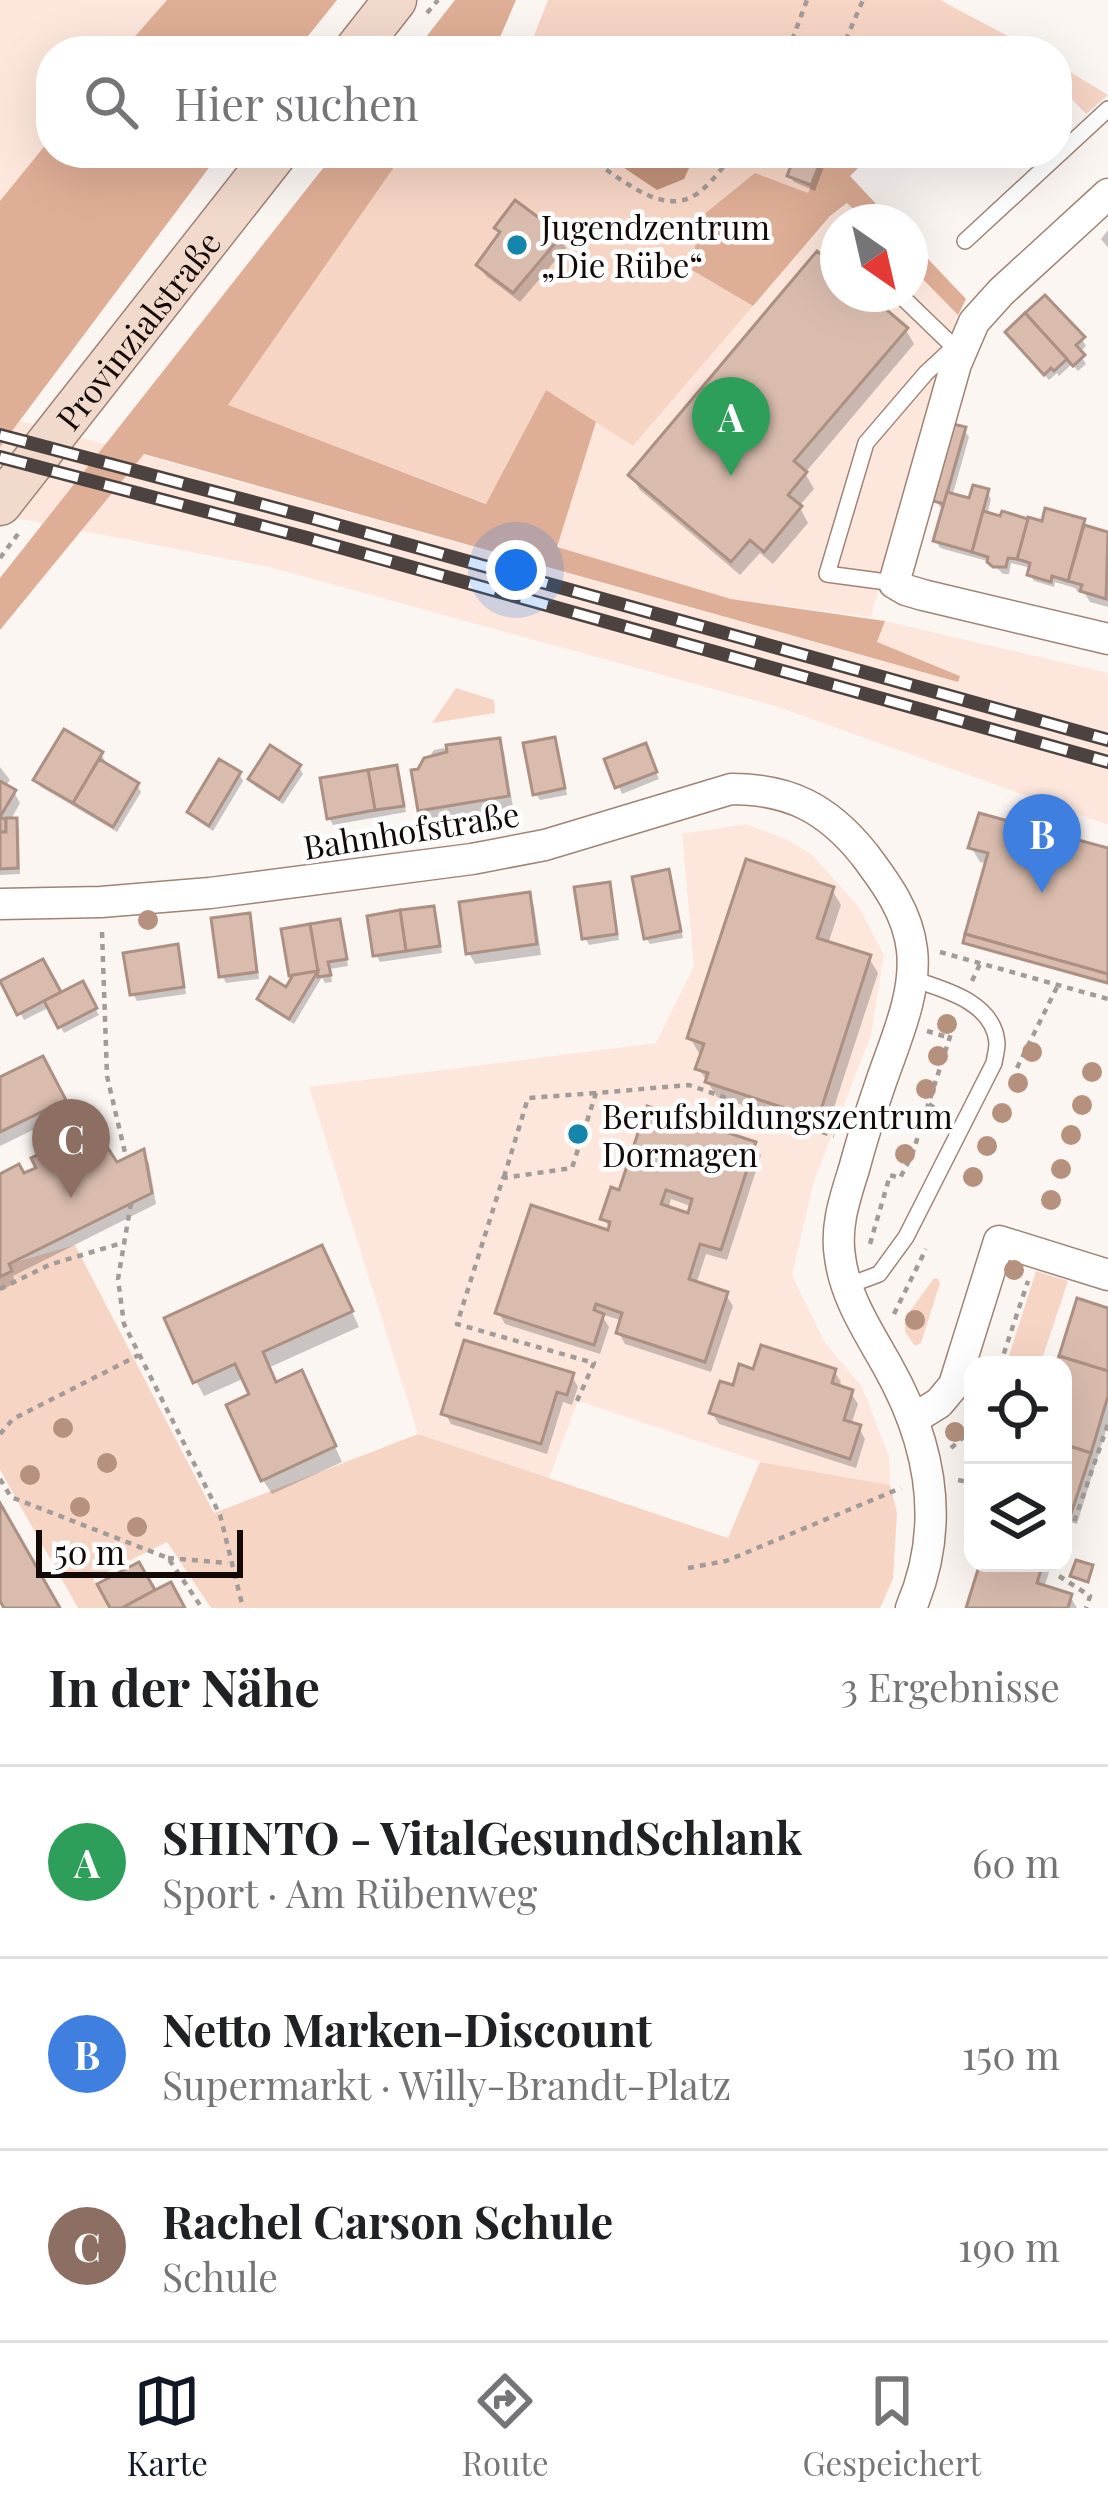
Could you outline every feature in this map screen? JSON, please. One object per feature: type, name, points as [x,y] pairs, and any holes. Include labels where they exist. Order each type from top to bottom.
[{"type":"main road","points":[[367,36],[395,0]]},
{"type":"main road","name":"Provinzialstraße","points":[[0,504],[264,168]]},
{"type":"street","points":[[1108,194],[1001,292],[958,347],[895,583],[923,596],[1108,639]]},
{"type":"street","name":"Bahnhofstraße","points":[[0,904],[210,893],[472,859],[545,844],[731,789],[763,789],[796,798],[821,812],[856,844],[899,905],[912,964]]},
{"type":"street","points":[[911,1608],[926,1554],[929,1475],[915,1418],[847,1286],[838,1228],[899,1030],[912,964]]},
{"type":"street","points":[[915,1418],[954,1385],[1000,1241],[1108,1275]]},
{"type":"lane","points":[[1072,142],[1108,109]]},
{"type":"lane","points":[[965,241],[1044,168]]},
{"type":"lane","points":[[895,583],[827,574],[866,443],[926,373],[958,347],[918,312]]},
{"type":"lane","points":[[847,1286],[879,1274],[906,1238],[994,1063],[997,1041],[990,1022],[975,1006],[912,964]]},
{"type":"path","points":[[794,36],[807,0]]},
{"type":"path","points":[[847,36],[863,0]]},
{"type":"path","points":[[606,168],[658,201],[682,202],[706,188],[722,168]]},
{"type":"path","points":[[101,902],[107,1076],[126,1157]]},
{"type":"path","points":[[912,964],[926,946],[1108,999]]},
{"type":"path","points":[[874,1341],[889,1332],[891,1302],[869,1247],[890,1174],[900,1178],[906,1174],[950,1038],[980,964]]},
{"type":"path","points":[[927,1031],[950,1038]]},
{"type":"path","points":[[577,1401],[594,1363],[457,1324],[528,1098],[689,1085],[861,1145]]},
{"type":"path","points":[[503,1178],[572,1168],[596,1093]]},
{"type":"path","points":[[928,1104],[940,1112]]},
{"type":"path","points":[[899,1116],[904,1118],[902,1123],[920,1129]]},
{"type":"path","points":[[131,1202],[118,1279],[124,1324],[220,1515],[243,1608]]},
{"type":"path","points":[[0,1288],[49,1265],[125,1242]]},
{"type":"path","points":[[1003,1356],[1037,1252]]},
{"type":"path","points":[[0,1434],[13,1419],[139,1355]]},
{"type":"path","points":[[1072,1522],[1101,1432],[1108,1424]]},
{"type":"path","points":[[688,1568],[726,1562],[929,1475]]},
{"type":"path","points":[[0,1480],[11,1497],[168,1558],[231,1563]]},
{"type":"path","points":[[168,1558],[202,1608]]},
{"type":"path","points":[[1059,1576],[1090,1596],[1086,1608]]},
{"type":"shaded area","points":[[0,0],[167,0],[135,36],[36,36],[36,157],[0,201]]},
{"type":"shaded area","points":[[167,0],[337,0],[308,36],[135,36]]},
{"type":"shaded area","points":[[455,0],[516,0],[500,36],[427,36]]},
{"type":"shaded area","points":[[548,0],[940,0],[1008,36],[534,36]]},
{"type":"shaded area","points":[[1072,73],[1108,95],[1086,114],[1072,99]]},
{"type":"shaded area","points":[[36,157],[36,168],[209,168],[0,447],[0,201]]},
{"type":"shaded area","points":[[323,168],[394,168],[228,405],[486,504],[546,390],[596,422],[557,547],[731,599],[885,621],[877,642],[960,676],[958,682],[144,454],[0,630],[0,578]]},
{"type":"shaded area","points":[[393,168],[818,168],[808,193],[690,269],[753,306],[633,446],[546,390],[487,504],[227,405]]},
{"type":"shaded area","points":[[624,168],[689,168],[684,179],[657,190]]},
{"type":"shaded area","points":[[818,168],[858,168],[850,176],[876,204],[820,204],[820,228],[753,306],[690,269],[702,216],[755,173],[808,193]]},
{"type":"shaded area","points":[[820,228],[820,312],[928,312],[928,284],[958,315],[871,617],[731,599],[556,547],[596,422],[633,446]]},
{"type":"shaded area","points":[[928,259],[966,299],[958,315],[928,284]]},
{"type":"shaded area","points":[[0,415],[957,682],[959,675],[876,642],[885,621],[1108,673],[1108,825],[775,706],[269,567],[0,515]]},
{"type":"shaded area","points":[[456,688],[494,700],[495,713],[432,723]]},
{"type":"shaded area","name":"Berufsbildungszentrum Dormagen","points":[[746,824],[812,855],[858,906],[884,955],[871,1035],[814,1181],[792,1275],[824,1341],[862,1387],[889,1456],[890,1485],[760,1462],[578,1401],[549,1478],[418,1434],[309,1087],[656,1043],[694,966],[682,834]]},
{"type":"shaded area","points":[[75,1245],[214,1513],[418,1434],[728,1538],[760,1462],[890,1485],[897,1513],[893,1579],[880,1608],[211,1608],[167,1542],[93,1579],[109,1608],[78,1608],[0,1470],[0,1277],[9,1264]]},
{"type":"shaded area","points":[[1036,1271],[1068,1281],[1043,1356],[1009,1356]]},
{"type":"shaded area","points":[[934,1278],[940,1283],[921,1343],[915,1346],[905,1332],[905,1318]]},
{"type":"building","points":[[790,168],[818,168],[811,185],[787,176]]},
{"type":"building","points":[[515,200],[562,235],[513,293],[476,265],[500,232],[494,228]]},
{"type":"building","points":[[817,251],[820,312],[889,312],[908,328],[794,461],[807,472],[788,495],[802,506],[764,552],[750,540],[731,562],[628,475]]},
{"type":"building","points":[[1045,295],[1085,337],[1076,345],[1085,355],[1073,366],[1025,313]]},
{"type":"building","points":[[1025,313],[1067,359],[1044,375],[1005,332]]},
{"type":"building","points":[[953,424],[966,427],[944,504],[933,501]]},
{"type":"building","points":[[973,485],[989,489],[972,552],[933,541],[947,492],[969,498]]},
{"type":"building","points":[[1045,508],[1085,519],[1068,581],[1027,575],[1030,563],[1017,559],[1028,517],[1042,521]]},
{"type":"building","points":[[983,511],[1028,519],[1017,559],[1008,558],[1006,567],[993,567],[988,557],[972,552]]},
{"type":"building","points":[[1084,525],[1108,532],[1106,599],[1080,591],[1082,585],[1068,581]]},
{"type":"building","points":[[64,729],[103,752],[73,803],[33,780]]},
{"type":"building","points":[[555,737],[565,788],[533,795],[523,743]]},
{"type":"building","points":[[500,738],[509,796],[418,811],[411,770],[418,769],[424,758],[447,752],[446,745]]},
{"type":"building","points":[[646,743],[657,772],[615,788],[604,759]]},
{"type":"building","points":[[270,745],[301,765],[279,799],[248,779]]},
{"type":"building","points":[[99,759],[139,783],[113,827],[73,803]]},
{"type":"building","points":[[219,759],[241,772],[209,826],[187,812]]},
{"type":"building","points":[[397,765],[404,806],[375,810],[368,770]]},
{"type":"building","points":[[368,770],[375,810],[327,819],[320,778]]},
{"type":"building","points":[[0,781],[16,790],[0,817]]},
{"type":"building","points":[[979,813],[1108,848],[1108,974],[965,934],[988,853],[968,848]]},
{"type":"building","points":[[6,818],[17,818],[18,868],[0,869],[0,832],[6,832]]},
{"type":"building","points":[[746,859],[834,887],[817,938],[871,955],[818,1119],[705,1082],[708,1073],[695,1069],[704,1044],[687,1038]]},
{"type":"building","points":[[669,869],[681,931],[644,939],[632,877]]},
{"type":"building","points":[[610,882],[617,934],[582,939],[574,887]]},
{"type":"building","points":[[530,892],[537,944],[466,954],[459,902]]},
{"type":"building","points":[[434,906],[440,946],[406,951],[400,910]]},
{"type":"building","points":[[400,910],[406,951],[373,956],[367,916]]},
{"type":"building","points":[[250,913],[257,972],[219,977],[211,918]]},
{"type":"building","points":[[340,919],[347,959],[328,962],[331,975],[318,977],[310,924]]},
{"type":"building","points":[[310,924],[318,971],[289,976],[281,929]]},
{"type":"building","points":[[965,934],[1108,974],[1108,983],[963,943]]},
{"type":"building","points":[[178,944],[184,987],[130,995],[123,953]]},
{"type":"building","points":[[43,959],[61,992],[17,1015],[0,981]]},
{"type":"building","points":[[318,971],[289,1019],[257,999],[270,977],[286,987],[293,975]]},
{"type":"building","points":[[83,981],[97,1008],[58,1028],[44,1001]]},
{"type":"building","points":[[43,1056],[66,1100],[0,1132],[0,1077]]},
{"type":"building","points":[[647,1106],[756,1142],[721,1250],[700,1244],[689,1279],[728,1292],[705,1362],[616,1333],[622,1313],[596,1304],[594,1310],[604,1314],[594,1345],[495,1313],[531,1205],[608,1230],[610,1222],[600,1219],[611,1187],[619,1190]],"holes":[[[666,1190],[692,1199],[688,1213],[661,1204]]]},
{"type":"building","points":[[87,1116],[117,1162],[144,1149],[152,1193],[9,1264],[12,1271],[0,1277],[0,1174],[19,1164],[24,1173],[36,1168],[31,1158],[59,1145]]},
{"type":"building","points":[[322,1245],[353,1311],[263,1352],[276,1382],[302,1370],[336,1446],[261,1481],[226,1405],[249,1394],[235,1364],[193,1383],[164,1318]]},
{"type":"building","points":[[1077,1298],[1108,1308],[1108,1371],[1072,1360],[1072,1356],[1059,1356]]},
{"type":"building","points":[[464,1340],[574,1373],[567,1395],[557,1392],[541,1444],[441,1414]]},
{"type":"building","points":[[761,1345],[836,1369],[832,1383],[853,1390],[844,1420],[861,1425],[850,1459],[709,1413],[720,1381],[733,1385],[739,1364],[753,1369]]},
{"type":"building","points":[[1072,1360],[1108,1371],[1108,1396],[1091,1453],[1072,1447]]},
{"type":"building","points":[[1072,1447],[1091,1453],[1072,1511]]},
{"type":"building","points":[[0,1503],[60,1608],[4,1608],[0,1601]]},
{"type":"building","points":[[1076,1560],[1093,1565],[1088,1582],[1070,1576]]},
{"type":"building","points":[[139,1562],[155,1590],[122,1608],[110,1608],[97,1584]]},
{"type":"building","points":[[977,1572],[1040,1572],[1037,1583],[1072,1594],[1068,1608],[966,1608]]},
{"type":"building","points":[[171,1582],[185,1608],[122,1608],[155,1590]]},
{"type":"railway","points":[[0,435],[1108,740]]},
{"type":"railway","points":[[0,457],[1108,762]]},
{"type":"place","name":"Jugendzentrum „Die Rübe“","points":[[517,245]]},
{"type":"place","name":"SHINTO - VitalGesundSchlank","points":[[731,476]]},
{"type":"place","name":"Netto Marken-Discount","points":[[1042,893]]},
{"type":"place","name":"Berufsbildungszentrum Dormagen","points":[[578,1134]]},
{"type":"place","name":"Rachel Carson Schule","points":[[71,1198]]}]
